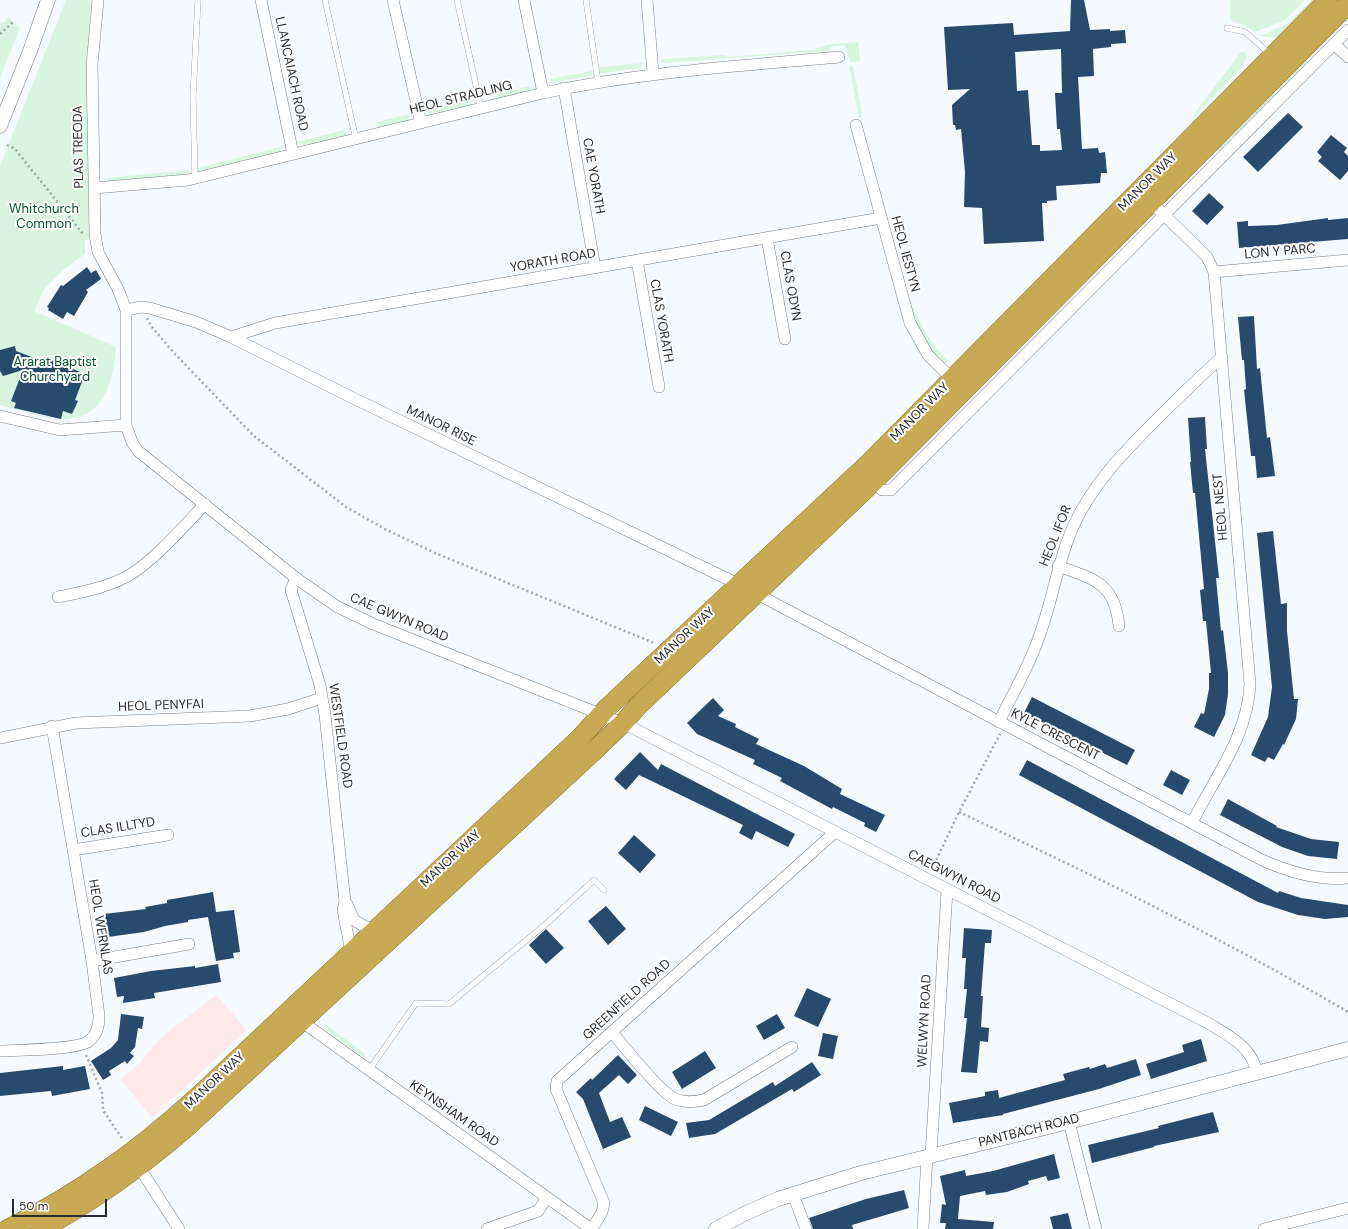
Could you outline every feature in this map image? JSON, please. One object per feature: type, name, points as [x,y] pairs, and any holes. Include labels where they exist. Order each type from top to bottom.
[{"type":"highway","name":"MANOR WAY","points":[[41,1229],[102,1193],[139,1167],[187,1127],[623,723],[858,473],[1328,0]]},
{"type":"highway","name":"MANOR WAY","points":[[8,1229],[83,1187],[156,1133],[581,737],[601,714],[873,482],[1158,208],[1348,4]]},
{"type":"street","points":[[0,126],[30,51],[48,0]]},
{"type":"street","name":"PLAS TREODA","points":[[98,0],[92,65],[96,244],[106,268],[122,297],[126,310]]},
{"type":"street","name":"LLANCAIACH ROAD","points":[[261,0],[293,154]]},
{"type":"street","points":[[393,0],[421,123]]},
{"type":"street","points":[[524,0],[543,93]]},
{"type":"street","points":[[647,0],[653,73]]},
{"type":"street","name":"MANOR WAY","points":[[1158,208],[1348,30]]},
{"type":"street","points":[[1334,44],[1348,57]]},
{"type":"street","name":"HEOL STRADLING","points":[[94,188],[177,181],[195,178],[356,140],[543,93],[598,82],[653,73],[839,57]]},
{"type":"street","name":"CAE YORATH","points":[[564,88],[595,268]]},
{"type":"street","name":"HEOL IESTYN","points":[[856,125],[910,323],[928,355],[952,379]]},
{"type":"street","name":"HEOL NEST","points":[[1158,208],[1207,257],[1214,272],[1249,670],[1249,699],[1243,726],[1192,823]]},
{"type":"street","name":"YORATH ROAD","points":[[231,337],[276,323],[881,218]]},
{"type":"street","name":"CLAS ODYN","points":[[767,238],[785,339]]},
{"type":"street","name":"CLAS YORATH","points":[[637,260],[659,387]]},
{"type":"street","name":"LON Y PARC","points":[[1214,272],[1348,260]]},
{"type":"street","name":"MANOR RISE","points":[[126,310],[141,307],[161,311],[196,322],[231,337],[351,398],[748,590]]},
{"type":"street","name":"CAE GWYN ROAD","points":[[126,310],[126,425],[132,442],[138,451],[296,578],[336,606],[373,624],[623,723]]},
{"type":"street","name":"HEOL IFOR","points":[[1000,727],[1037,643],[1058,566],[1073,526],[1083,508],[1114,463],[1196,379],[1222,357]]},
{"type":"street","points":[[0,416],[60,430],[126,425]]},
{"type":"street","points":[[58,597],[103,587],[127,576],[153,555],[205,504]]},
{"type":"street","points":[[1058,566],[1094,580],[1105,587],[1114,598],[1118,610],[1119,626]]},
{"type":"street","name":"WESTFIELD ROAD","points":[[296,578],[292,590],[322,698],[345,902],[343,910],[351,952]]},
{"type":"street","name":"KYLE CRESCENT","points":[[748,590],[1000,727],[1192,823],[1262,860],[1288,871],[1313,877],[1348,878]]},
{"type":"street","name":"HEOL PENYFAI","points":[[0,738],[52,726],[76,723],[250,716],[288,709],[322,698]]},
{"type":"street","name":"CAEGWYN ROAD","points":[[623,723],[1227,1034],[1250,1053],[1254,1060],[1257,1072]]},
{"type":"street","name":"HEOL WERNLAS","points":[[52,726],[100,1016],[99,1025],[95,1035],[82,1045]]},
{"type":"street","name":"GREENFIELD ROAD","points":[[591,1229],[602,1212],[604,1203],[556,1086],[557,1081],[835,832]]},
{"type":"street","name":"CLAS ILLTYD","points":[[72,850],[168,835]]},
{"type":"street","name":"WELWYN ROAD","points":[[923,1229],[947,890]]},
{"type":"street","name":"WESTFIELD ROAD","points":[[345,902],[350,908],[354,920],[364,926],[376,929]]},
{"type":"street","points":[[92,961],[189,944]]},
{"type":"street","name":"KEYNSHAM ROAD","points":[[301,1021],[591,1229]]},
{"type":"street","points":[[612,1032],[661,1087],[673,1098],[688,1102],[704,1100],[792,1047]]},
{"type":"street","points":[[0,1051],[82,1045]]},
{"type":"street","name":"PANTBACH ROAD","points":[[716,1229],[744,1214],[793,1194],[929,1155],[1069,1122],[1348,1049]]},
{"type":"street","points":[[1069,1122],[1096,1229]]},
{"type":"street","points":[[139,1167],[179,1229]]},
{"type":"street","points":[[793,1194],[806,1229]]},
{"type":"street","points":[[487,1229],[538,1211],[547,1198]]},
{"type":"street","points":[[1264,1229],[1348,1208]]},
{"type":"lane","points":[[195,178],[193,97],[198,0]]},
{"type":"lane","points":[[325,0],[356,140]]},
{"type":"lane","points":[[457,0],[481,108]]},
{"type":"lane","points":[[586,0],[598,82]]},
{"type":"lane","points":[[1227,28],[1245,32],[1272,56]]},
{"type":"lane","points":[[369,1070],[416,1003],[450,1004],[546,924],[594,880],[604,890]]},
{"type":"path","points":[[0,34],[14,21]]},
{"type":"path","points":[[7,145],[15,149],[86,238]]},
{"type":"path","points":[[141,307],[151,326],[175,354],[254,436],[346,507],[385,530],[435,553],[645,639]]},
{"type":"path","points":[[931,872],[1000,727]]},
{"type":"path","points":[[959,812],[1123,890],[1277,970],[1348,1012]]},
{"type":"path","points":[[82,1045],[102,1093],[103,1110],[125,1144]]},
{"type":"shaded area","points":[[216,995],[247,1030],[152,1118],[120,1079],[140,1063],[159,1039]]},
{"type":"green space","name":"Whitchurch Common","points":[[66,0],[91,0],[86,67],[89,240],[85,240],[85,254],[63,270],[44,289],[34,311],[116,347],[115,360],[109,386],[96,407],[87,414],[75,418],[60,419],[37,415],[0,405],[0,166]]},
{"type":"green space","points":[[1230,0],[1305,0],[1285,20],[1255,32],[1246,26],[1230,20]]},
{"type":"green space","points":[[1312,0],[1316,0],[1277,38],[1260,36],[1287,24]]},
{"type":"green space","points":[[8,17],[20,28],[0,78],[0,23],[5,22]]},
{"type":"green space","points":[[858,42],[860,61],[850,62],[845,45],[829,47],[829,51],[662,63],[662,59],[723,55],[729,57],[812,50],[831,44]]},
{"type":"green space","points":[[1241,52],[1245,52],[1247,57],[1242,68],[1192,119],[1194,114]]},
{"type":"green space","points":[[1307,60],[1310,64],[1221,153],[1218,150]]},
{"type":"green space","points":[[643,63],[639,68],[603,73],[600,73],[599,67]]},
{"type":"green space","points":[[849,65],[853,67],[862,112],[861,117],[859,118]]},
{"type":"green space","points":[[592,71],[592,75],[552,83],[549,79]]},
{"type":"green space","points":[[530,86],[531,90],[498,98],[496,94]]},
{"type":"green space","points":[[470,100],[469,105],[429,114],[428,110]]},
{"type":"green space","points":[[411,114],[408,120],[380,127],[377,126],[376,122]]},
{"type":"green space","points":[[345,130],[347,136],[328,141],[306,145],[296,142]]},
{"type":"green space","points":[[284,146],[279,152],[198,171],[198,168]]},
{"type":"green space","points":[[190,170],[188,175],[108,182],[108,178]]},
{"type":"green space","points":[[1070,300],[1072,302],[911,465],[915,458]]},
{"type":"green space","points":[[913,306],[928,335],[948,361],[946,363],[934,355],[923,339],[909,307]]},
{"type":"green space","points":[[325,1024],[365,1054],[363,1057],[329,1032],[324,1025]]},
{"type":"building","points":[[1071,0],[1084,0],[1090,30],[1125,30],[1126,43],[1111,44],[1111,47],[1093,49],[1094,76],[1078,77],[1082,149],[1098,148],[1099,153],[1105,152],[1107,173],[1101,173],[1100,183],[1056,186],[1057,200],[1042,203],[1044,241],[984,244],[982,208],[964,207],[965,172],[961,129],[956,130],[955,125],[953,125],[952,105],[970,89],[948,90],[944,27],[1013,23],[1014,35],[1070,31]],"holes":[[[1061,49],[1062,93],[1055,93],[1057,129],[1060,129],[1062,150],[1040,151],[1040,145],[1032,145],[1028,90],[1017,91],[1015,52]]]},
{"type":"building","points":[[1288,113],[1303,127],[1258,172],[1243,157]]},
{"type":"building","points":[[1331,135],[1347,148],[1344,152],[1348,156],[1348,171],[1340,180],[1318,161],[1322,157],[1317,152]]},
{"type":"building","points":[[1209,193],[1224,207],[1207,225],[1192,211]]},
{"type":"building","points":[[1328,218],[1328,220],[1348,218],[1348,239],[1239,248],[1237,222],[1248,221],[1248,226],[1277,225]]},
{"type":"building","points":[[87,267],[91,273],[96,270],[101,279],[86,290],[88,292],[74,316],[67,312],[63,319],[48,310],[49,308],[47,307],[61,285],[63,286]]},
{"type":"building","points":[[1254,316],[1257,369],[1260,368],[1267,438],[1270,437],[1275,476],[1257,478],[1255,456],[1251,456],[1244,390],[1246,389],[1244,360],[1242,360],[1238,317]]},
{"type":"building","points":[[15,346],[16,351],[42,361],[44,357],[85,374],[75,400],[78,401],[72,414],[63,411],[61,419],[14,408],[16,403],[11,401],[23,370],[3,376],[0,371],[0,350]]},
{"type":"building","points":[[1205,417],[1207,449],[1205,449],[1219,578],[1216,578],[1221,631],[1223,630],[1228,673],[1228,694],[1225,715],[1214,737],[1194,727],[1201,713],[1204,714],[1209,689],[1209,673],[1211,673],[1206,621],[1203,621],[1200,590],[1204,589],[1195,493],[1193,493],[1190,462],[1188,418]]},
{"type":"building","points":[[1273,531],[1281,604],[1287,603],[1287,631],[1294,699],[1298,699],[1296,719],[1284,745],[1283,744],[1274,760],[1268,757],[1265,762],[1251,755],[1268,717],[1272,687],[1257,533]]},
{"type":"building","points":[[1032,697],[1135,750],[1127,765],[1024,713]]},
{"type":"building","points":[[713,698],[724,710],[718,716],[736,724],[735,727],[759,739],[756,744],[804,766],[842,789],[840,794],[885,815],[876,832],[864,826],[865,823],[833,807],[832,809],[780,781],[782,778],[753,764],[755,760],[697,734],[687,723]]},
{"type":"building","points":[[640,752],[658,770],[661,764],[795,834],[788,847],[756,831],[752,840],[739,833],[743,825],[639,775],[626,790],[614,779]]},
{"type":"building","points":[[1027,760],[1278,893],[1279,891],[1301,898],[1348,905],[1348,917],[1325,919],[1298,915],[1258,902],[1019,775]]},
{"type":"building","points":[[1171,770],[1190,780],[1182,795],[1163,785]]},
{"type":"building","points":[[1228,799],[1277,826],[1276,827],[1311,839],[1339,842],[1337,859],[1308,856],[1282,847],[1220,815]]},
{"type":"building","points":[[634,835],[656,855],[640,873],[618,853]]},
{"type":"building","points":[[213,892],[216,912],[234,910],[240,952],[233,953],[234,958],[216,961],[208,917],[188,920],[188,922],[144,932],[108,937],[104,914],[146,909],[145,907],[167,903],[167,900]]},
{"type":"building","points":[[606,906],[626,929],[608,945],[588,921]]},
{"type":"building","points":[[964,928],[992,930],[991,943],[985,943],[981,996],[983,996],[981,1027],[989,1028],[988,1042],[980,1041],[977,1073],[961,1072],[967,1018],[964,1018],[967,989],[964,989],[966,958],[962,958]]},
{"type":"building","points":[[546,929],[564,948],[546,964],[529,945]]},
{"type":"building","points":[[218,964],[221,982],[154,993],[155,998],[123,1003],[124,996],[117,997],[114,978],[151,971],[195,966],[195,968]]},
{"type":"building","points":[[807,988],[831,999],[818,1027],[794,1016]]},
{"type":"building","points":[[121,1014],[144,1017],[142,1029],[138,1028],[135,1047],[130,1053],[134,1056],[127,1064],[125,1061],[109,1071],[111,1075],[103,1080],[91,1061],[111,1048],[118,1040]]},
{"type":"building","points":[[777,1014],[785,1028],[764,1040],[756,1026]]},
{"type":"building","points":[[823,1033],[838,1036],[833,1059],[818,1056]]},
{"type":"building","points":[[1201,1039],[1207,1061],[1151,1079],[1146,1064],[1184,1052],[1182,1045]]},
{"type":"building","points":[[705,1051],[716,1068],[682,1089],[672,1072]]},
{"type":"building","points":[[618,1055],[637,1075],[628,1084],[619,1075],[599,1093],[610,1122],[622,1117],[631,1137],[603,1149],[583,1099],[576,1092],[591,1078],[592,1080]]},
{"type":"building","points":[[1136,1059],[1141,1075],[1099,1089],[1003,1115],[953,1123],[949,1103],[985,1096],[985,1092],[998,1090],[999,1098],[1065,1080],[1063,1074],[1089,1067],[1090,1069],[1105,1064],[1107,1068]]},
{"type":"building","points":[[812,1062],[821,1075],[794,1092],[792,1089],[715,1134],[689,1138],[686,1123],[709,1120],[773,1082],[775,1086]]},
{"type":"building","points":[[63,1066],[63,1070],[85,1066],[90,1089],[52,1096],[51,1091],[0,1096],[0,1073]]},
{"type":"building","points":[[645,1106],[678,1122],[671,1136],[639,1120]]},
{"type":"building","points":[[1213,1112],[1219,1132],[1154,1146],[1092,1163],[1088,1145],[1159,1128],[1158,1126]]},
{"type":"building","points":[[1054,1154],[1060,1178],[1048,1181],[1046,1176],[1028,1181],[1029,1184],[1007,1192],[986,1195],[985,1191],[960,1196],[958,1219],[994,1222],[993,1229],[945,1229],[946,1223],[940,1223],[942,1204],[946,1205],[940,1176],[965,1170],[966,1176],[993,1171]]},
{"type":"building","points":[[904,1190],[909,1208],[852,1225],[853,1229],[813,1229],[809,1218],[866,1199]]},
{"type":"building","points":[[1068,1213],[1072,1229],[1053,1229],[1050,1217]]},
{"type":"park label","name":"Ararat Baptist Churchyard","points":[[55,370]]}]
